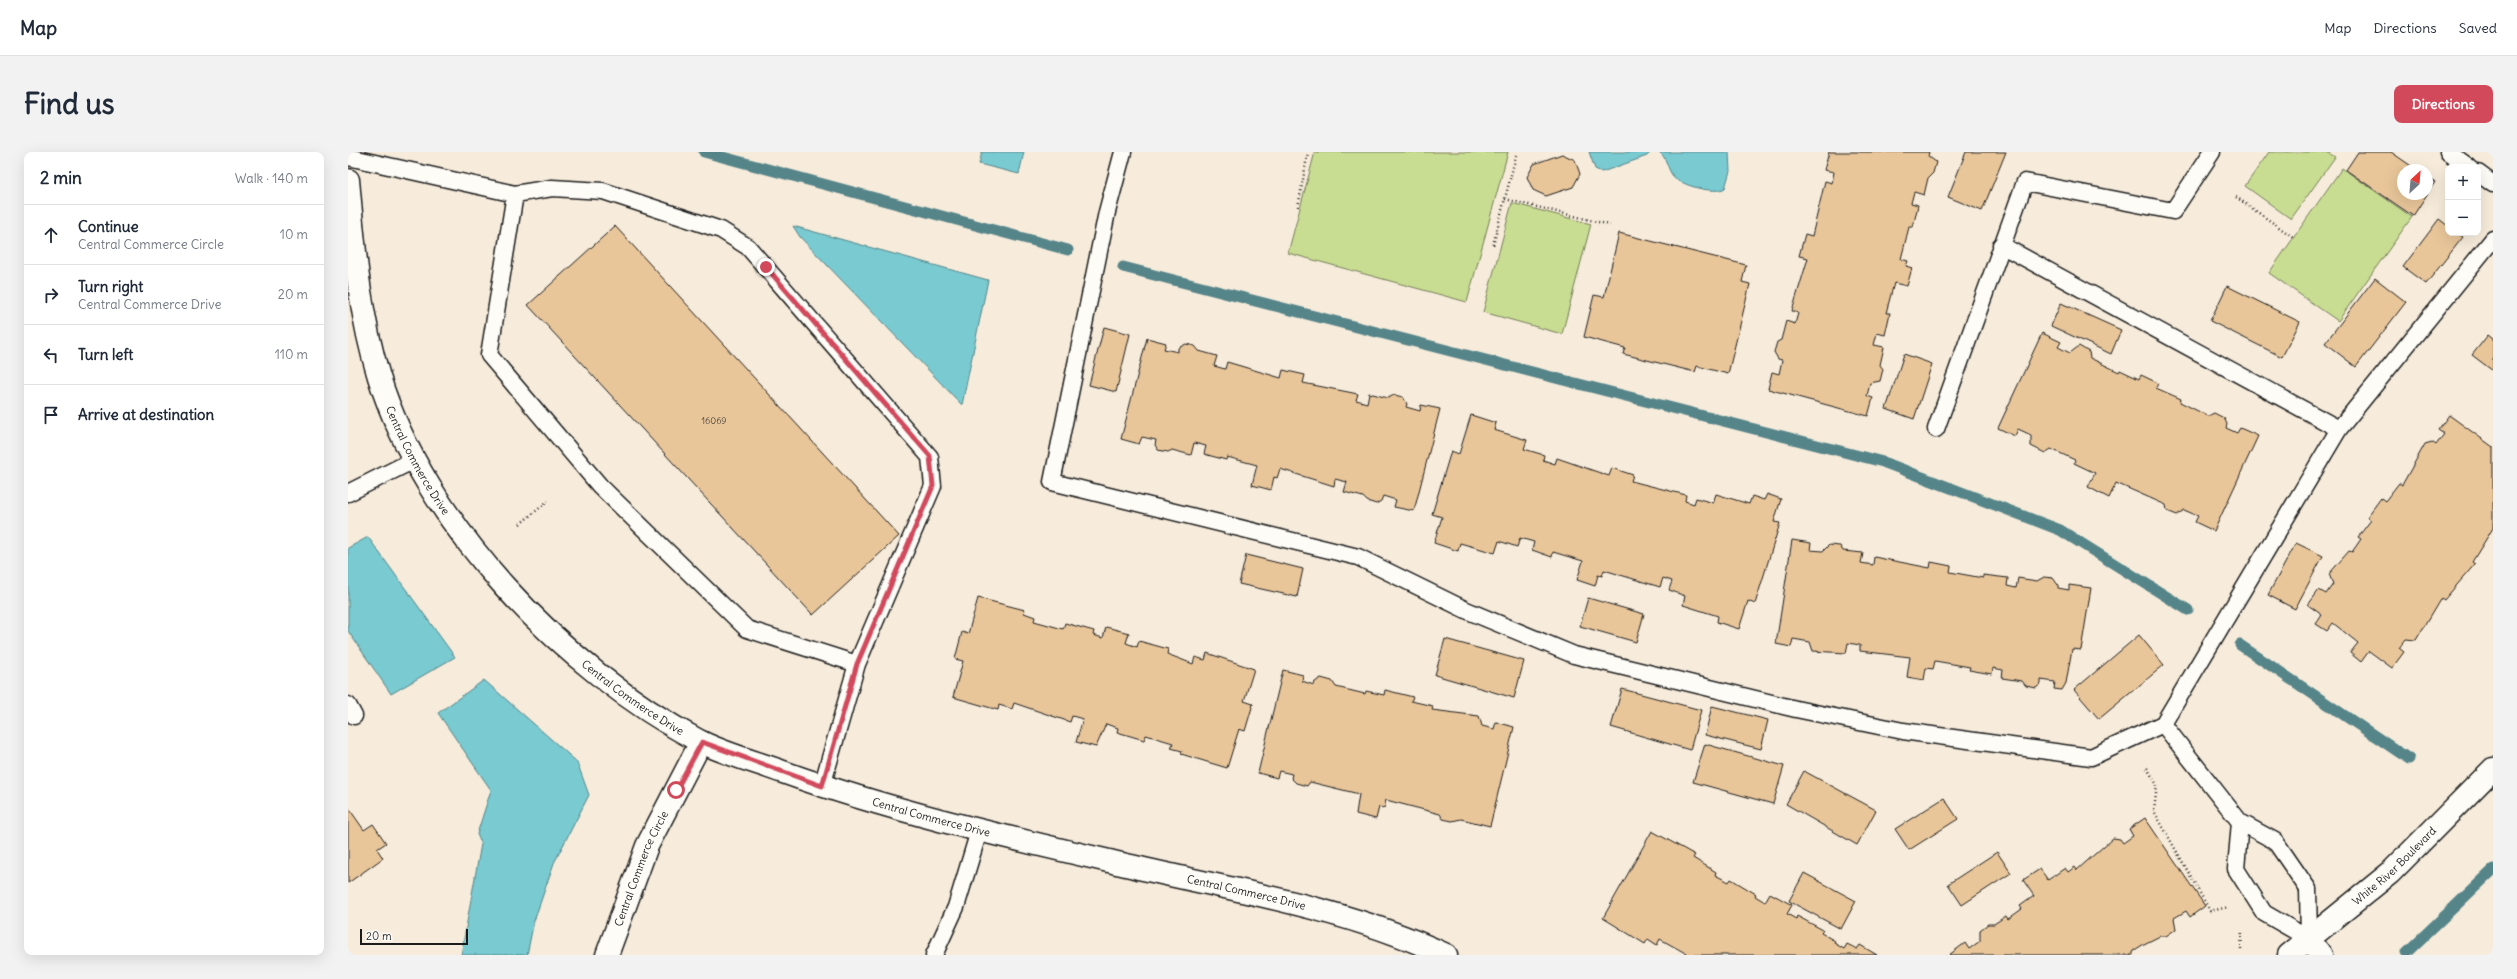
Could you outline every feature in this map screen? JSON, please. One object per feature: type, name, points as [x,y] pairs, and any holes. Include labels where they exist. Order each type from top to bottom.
[{"type":"street","name":"Central Commerce Drive","points":[[348,180],[353,291],[379,378],[414,460],[459,532],[533,616],[616,689],[702,742],[822,786],[979,831],[1320,910],[1418,949],[1446,955]]},
{"type":"street","name":"Central Commerce Circle","points":[[607,955],[647,846],[702,742]]},
{"type":"street","name":"White River Boulevard","points":[[2289,955],[2315,947],[2493,770]]},
{"type":"lane","points":[[1123,152],[1107,212],[1052,482],[1358,557],[1466,610],[1574,655],[1796,709],[1903,731],[2091,757],[2163,724],[2339,429],[2493,239]]},
{"type":"lane","points":[[1936,429],[2024,182],[2173,211],[2212,152]]},
{"type":"lane","points":[[2448,152],[2465,164]]},
{"type":"lane","points":[[348,157],[515,194],[552,188],[603,192],[721,230],[748,247],[930,456],[933,486],[857,664],[822,786]]},
{"type":"lane","points":[[2481,175],[2493,184]]},
{"type":"lane","points":[[515,194],[489,355],[600,486],[747,629],[857,664]]},
{"type":"lane","points":[[2001,245],[2339,429]]},
{"type":"lane","points":[[348,493],[414,460]]},
{"type":"lane","points":[[2163,724],[2240,822],[2275,841],[2308,889],[2315,947]]},
{"type":"lane","points":[[2240,822],[2236,869],[2264,913],[2315,947]]},
{"type":"lane","points":[[934,955],[956,907],[979,831]]},
{"type":"path","points":[[1298,207],[1308,152]]},
{"type":"path","points":[[1493,245],[1517,152]]},
{"type":"path","points":[[2236,197],[2293,237]]},
{"type":"path","points":[[1505,200],[1610,225]]},
{"type":"path","points":[[520,524],[548,501]]},
{"type":"path","points":[[2147,768],[2157,785],[2154,811],[2210,911],[2232,907]]},
{"type":"path","points":[[2241,950],[2242,925]]},
{"type":"green space","points":[[1315,152],[1508,152],[1467,302],[1288,253]]},
{"type":"green space","points":[[2269,152],[2327,152],[2335,157],[2291,219],[2245,186]]},
{"type":"green space","points":[[2342,168],[2412,217],[2338,321],[2269,273]]},
{"type":"green space","points":[[1512,203],[1591,224],[1562,334],[1483,312]]},
{"type":"water","points":[[982,152],[1024,152],[1019,174],[979,164]]},
{"type":"water","points":[[1589,152],[1651,152],[1647,156],[1602,172],[1595,169]]},
{"type":"water","points":[[1659,152],[1729,152],[1730,171],[1725,188],[1720,190],[1706,190],[1683,183],[1673,176],[1664,157]]},
{"type":"water","points":[[793,226],[988,280],[962,405],[800,237]]},
{"type":"water","points":[[368,537],[455,657],[391,694],[348,631],[348,548]]},
{"type":"water","points":[[484,680],[577,762],[589,795],[554,863],[534,921],[527,955],[461,955],[481,844],[477,834],[491,790],[438,713]]},
{"type":"building","points":[[1829,152],[1929,152],[1928,156],[1936,162],[1933,173],[1928,178],[1924,195],[1914,192],[1911,203],[1918,205],[1913,227],[1909,227],[1901,259],[1908,261],[1906,266],[1912,268],[1907,286],[1894,283],[1886,313],[1890,313],[1885,335],[1877,333],[1874,345],[1884,347],[1880,365],[1883,369],[1880,381],[1870,383],[1867,396],[1873,398],[1868,416],[1768,389],[1772,372],[1779,374],[1782,360],[1778,359],[1774,352],[1777,342],[1781,340],[1786,321],[1795,324],[1798,313],[1792,311],[1808,258],[1799,256],[1805,234],[1812,236],[1825,181],[1832,183],[1834,172],[1824,170]]},
{"type":"building","points":[[1966,152],[2006,152],[1982,211],[1948,197]]},
{"type":"building","points":[[2358,152],[2391,152],[2408,164],[2397,164],[2397,200],[2423,200],[2413,216],[2346,170]]},
{"type":"building","points":[[1562,154],[1575,160],[1580,174],[1573,187],[1546,196],[1533,190],[1527,177],[1534,164]]},
{"type":"building","points":[[2439,219],[2445,224],[2445,236],[2463,237],[2426,284],[2403,267]]},
{"type":"building","points":[[615,226],[899,536],[813,615],[528,305]]},
{"type":"building","points":[[1619,233],[1746,265],[1742,282],[1750,284],[1728,374],[1697,366],[1695,372],[1623,354],[1625,348],[1584,337],[1594,295],[1604,297]]},
{"type":"building","points":[[2375,278],[2406,302],[2356,367],[2325,343]]},
{"type":"building","points":[[2227,286],[2300,322],[2282,357],[2210,321]]},
{"type":"building","points":[[2061,303],[2121,330],[2111,354],[2051,326]]},
{"type":"building","points":[[1104,327],[1130,334],[1116,392],[1089,385]]},
{"type":"building","points":[[2042,333],[2061,342],[2058,347],[2070,353],[2079,346],[2089,352],[2090,358],[2119,372],[2120,370],[2139,379],[2141,375],[2158,383],[2156,388],[2181,399],[2180,402],[2208,416],[2214,413],[2224,418],[2227,424],[2226,428],[2237,433],[2240,428],[2258,436],[2214,531],[2195,522],[2198,516],[2184,510],[2177,515],[2167,511],[2166,505],[2116,483],[2109,498],[2088,487],[2095,473],[2074,463],[2075,460],[2051,449],[2045,453],[2031,446],[2031,435],[2018,429],[2015,436],[1998,428]]},
{"type":"building","points":[[2488,335],[2493,339],[2493,371],[2472,355]]},
{"type":"building","points":[[1147,338],[1166,343],[1164,349],[1178,352],[1178,348],[1186,344],[1195,346],[1199,351],[1217,356],[1214,366],[1225,369],[1227,362],[1281,378],[1283,370],[1305,375],[1303,383],[1358,394],[1356,400],[1367,403],[1369,393],[1388,398],[1394,395],[1403,397],[1407,404],[1406,407],[1420,411],[1421,405],[1440,409],[1414,511],[1394,507],[1396,500],[1383,496],[1381,501],[1376,504],[1367,501],[1363,497],[1344,492],[1347,482],[1335,479],[1334,486],[1280,469],[1277,478],[1274,477],[1271,490],[1252,485],[1257,465],[1227,457],[1226,460],[1204,454],[1206,446],[1194,443],[1191,455],[1172,450],[1168,452],[1158,450],[1155,445],[1156,440],[1142,437],[1139,444],[1121,439]]},
{"type":"building","points":[[1904,354],[1932,364],[1914,419],[1886,409]]},
{"type":"building","points":[[1471,415],[1496,423],[1494,430],[1527,440],[1524,449],[1544,455],[1543,460],[1555,464],[1557,458],[1609,476],[1612,468],[1633,475],[1631,481],[1686,495],[1685,501],[1694,504],[1696,498],[1713,503],[1716,494],[1749,504],[1752,496],[1764,500],[1767,494],[1781,499],[1774,522],[1780,523],[1755,604],[1748,601],[1739,629],[1717,622],[1718,616],[1683,605],[1685,596],[1669,590],[1672,581],[1663,578],[1660,587],[1604,570],[1602,576],[1598,575],[1595,586],[1577,580],[1583,561],[1553,552],[1552,557],[1532,550],[1534,542],[1520,538],[1517,547],[1499,541],[1495,553],[1460,543],[1458,551],[1434,543],[1442,517],[1432,514],[1451,451],[1459,454]]},
{"type":"building","points":[[2449,415],[2493,447],[2493,528],[2472,562],[2475,564],[2444,600],[2441,598],[2416,640],[2406,639],[2399,648],[2404,652],[2392,668],[2369,651],[2361,662],[2350,653],[2358,643],[2333,623],[2327,631],[2316,624],[2322,615],[2308,605],[2319,590],[2326,594],[2333,584],[2329,574],[2349,551],[2352,552],[2361,539],[2358,537],[2371,520],[2367,517],[2381,498],[2385,501],[2399,483],[2402,485],[2425,444],[2432,442],[2436,445],[2444,434],[2438,430]]},
{"type":"building","points":[[1792,540],[1811,543],[1810,550],[1823,551],[1829,545],[1840,546],[1843,551],[1863,553],[1861,563],[1873,565],[1874,557],[1930,568],[1931,562],[1951,566],[1950,572],[1983,578],[1983,575],[2008,578],[2007,586],[2016,588],[2018,578],[2037,581],[2044,577],[2053,578],[2058,585],[2058,588],[2069,590],[2069,585],[2091,588],[2081,650],[2072,649],[2066,683],[2062,690],[2054,689],[2055,682],[2041,680],[2041,684],[2036,688],[2026,686],[2022,681],[2002,678],[2003,670],[1993,668],[1992,674],[1969,670],[1970,667],[1935,661],[1933,669],[1926,668],[1924,680],[1907,677],[1910,657],[1860,651],[1860,645],[1848,643],[1846,653],[1813,651],[1810,642],[1793,639],[1791,647],[1776,644]]},
{"type":"building","points":[[2296,543],[2323,556],[2295,609],[2268,595]]},
{"type":"building","points":[[1246,555],[1303,569],[1297,597],[1239,584]]},
{"type":"building","points":[[978,598],[1025,610],[1024,613],[1035,617],[1034,621],[1063,629],[1065,623],[1094,631],[1093,635],[1103,638],[1106,627],[1129,633],[1126,643],[1137,647],[1139,641],[1168,649],[1167,654],[1193,664],[1195,657],[1205,660],[1207,653],[1254,669],[1244,701],[1253,704],[1245,731],[1239,729],[1227,768],[1181,754],[1182,751],[1171,748],[1173,743],[1146,735],[1144,740],[1117,732],[1118,728],[1106,724],[1096,747],[1076,742],[1083,719],[1072,716],[1070,722],[1014,703],[1012,709],[999,705],[998,710],[953,697],[963,661],[955,659],[962,632],[968,634]]},
{"type":"building","points":[[1588,598],[1644,614],[1636,642],[1580,626]]},
{"type":"building","points":[[2139,635],[2164,665],[2099,719],[2074,690]]},
{"type":"building","points":[[1445,639],[1524,661],[1514,698],[1435,675]]},
{"type":"building","points":[[1283,670],[1303,675],[1302,681],[1314,685],[1315,682],[1321,678],[1332,681],[1336,687],[1365,694],[1366,691],[1384,695],[1385,690],[1413,697],[1411,701],[1433,706],[1432,710],[1479,716],[1482,726],[1494,729],[1496,722],[1514,727],[1490,826],[1461,819],[1452,821],[1443,819],[1440,814],[1386,800],[1384,808],[1379,807],[1376,819],[1356,814],[1359,794],[1310,782],[1307,786],[1296,783],[1291,778],[1292,774],[1279,771],[1277,778],[1258,773]]},
{"type":"building","points":[[1622,689],[1701,710],[1690,750],[1611,727]]},
{"type":"building","points":[[1712,706],[1768,720],[1761,749],[1705,735]]},
{"type":"building","points":[[1705,744],[1784,766],[1773,804],[1693,782]]},
{"type":"building","points":[[1804,771],[1876,810],[1857,845],[1786,804]]},
{"type":"building","points":[[1944,798],[1958,819],[1909,850],[1895,829]]},
{"type":"building","points":[[348,807],[364,830],[373,824],[386,843],[377,849],[383,858],[348,883]]},
{"type":"building","points":[[2145,818],[2205,906],[2190,917],[2186,911],[2174,918],[2176,929],[2166,936],[2160,936],[2144,944],[2133,951],[2133,955],[1949,955],[1965,943],[1969,949],[1980,941],[1980,930],[1988,924],[1994,924],[2006,916],[2008,919],[2022,909],[2020,906],[2034,896],[2023,880],[2040,869],[2048,880],[2065,868],[2068,872],[2075,867],[2077,870],[2113,838],[2120,839],[2123,843],[2133,836],[2129,829]]},
{"type":"building","points":[[1652,831],[1695,855],[1693,858],[1716,872],[1715,875],[1729,882],[1731,879],[1756,894],[1755,896],[1765,902],[1770,893],[1792,905],[1787,914],[1796,919],[1797,916],[1823,930],[1821,933],[1835,941],[1834,943],[1844,949],[1847,944],[1857,949],[1860,945],[1877,955],[1689,955],[1660,939],[1657,945],[1648,939],[1645,944],[1603,918]]},
{"type":"building","points":[[1997,852],[2011,873],[1962,905],[1948,884]]},
{"type":"building","points":[[1804,873],[1856,901],[1841,929],[1789,901]]},
{"type":"waterway","points":[[704,152],[1068,250]]},
{"type":"waterway","points":[[1123,267],[1883,462],[2060,530],[2188,610]]},
{"type":"waterway","points":[[2240,645],[2409,759]]},
{"type":"waterway","points":[[2407,952],[2493,870]]},
{"type":"route","points":[[676,790],[702,742],[822,786],[857,664],[933,486],[930,456],[766,267]]}]
